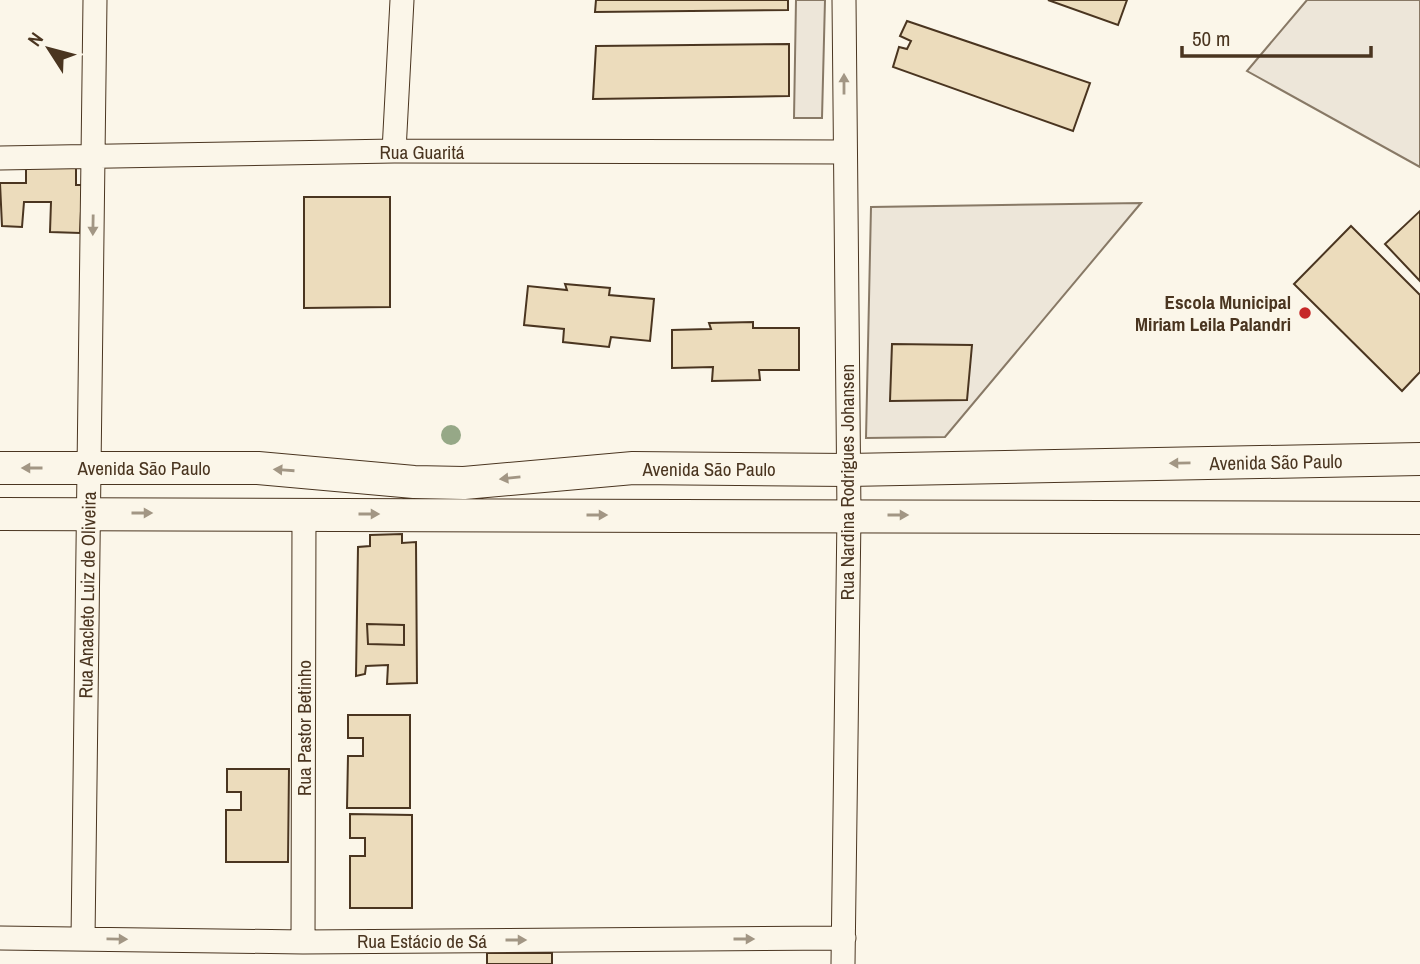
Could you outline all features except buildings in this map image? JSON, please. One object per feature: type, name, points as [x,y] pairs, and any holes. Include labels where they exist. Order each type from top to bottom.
[{"type":"main road","name":"Avenida São Paulo","points":[[0,468],[258,468],[414,482],[464,483],[633,468],[848,470],[1420,459]]},
{"type":"main road","points":[[0,514],[1420,518]]},
{"type":"street","name":"Rua Anacleto Luiz de Oliveira","points":[[83,939],[95,0]]},
{"type":"street","points":[[394,151],[402,0]]},
{"type":"street","name":"Rua Nardina Rodrigues Johansen","points":[[844,0],[849,515],[844,964]]},
{"type":"street","name":"Rua Guaritá","points":[[0,158],[394,151],[844,152]]},
{"type":"street","name":"Rua Pastor Betinho","points":[[303,942],[304,514]]},
{"type":"street","name":"Rua Estácio de Sá","points":[[0,938],[303,942],[844,938]]},
{"type":"shaded area","points":[[796,0],[825,0],[822,118],[794,118]]},
{"type":"shaded area","points":[[1307,0],[1420,0],[1420,167],[1247,71]]},
{"type":"shaded area","points":[[1141,203],[945,437],[866,438],[871,207]]},
{"type":"place","name":"Escola Municipal Miriam Leila Palandri","points":[[1305,313]]}]
